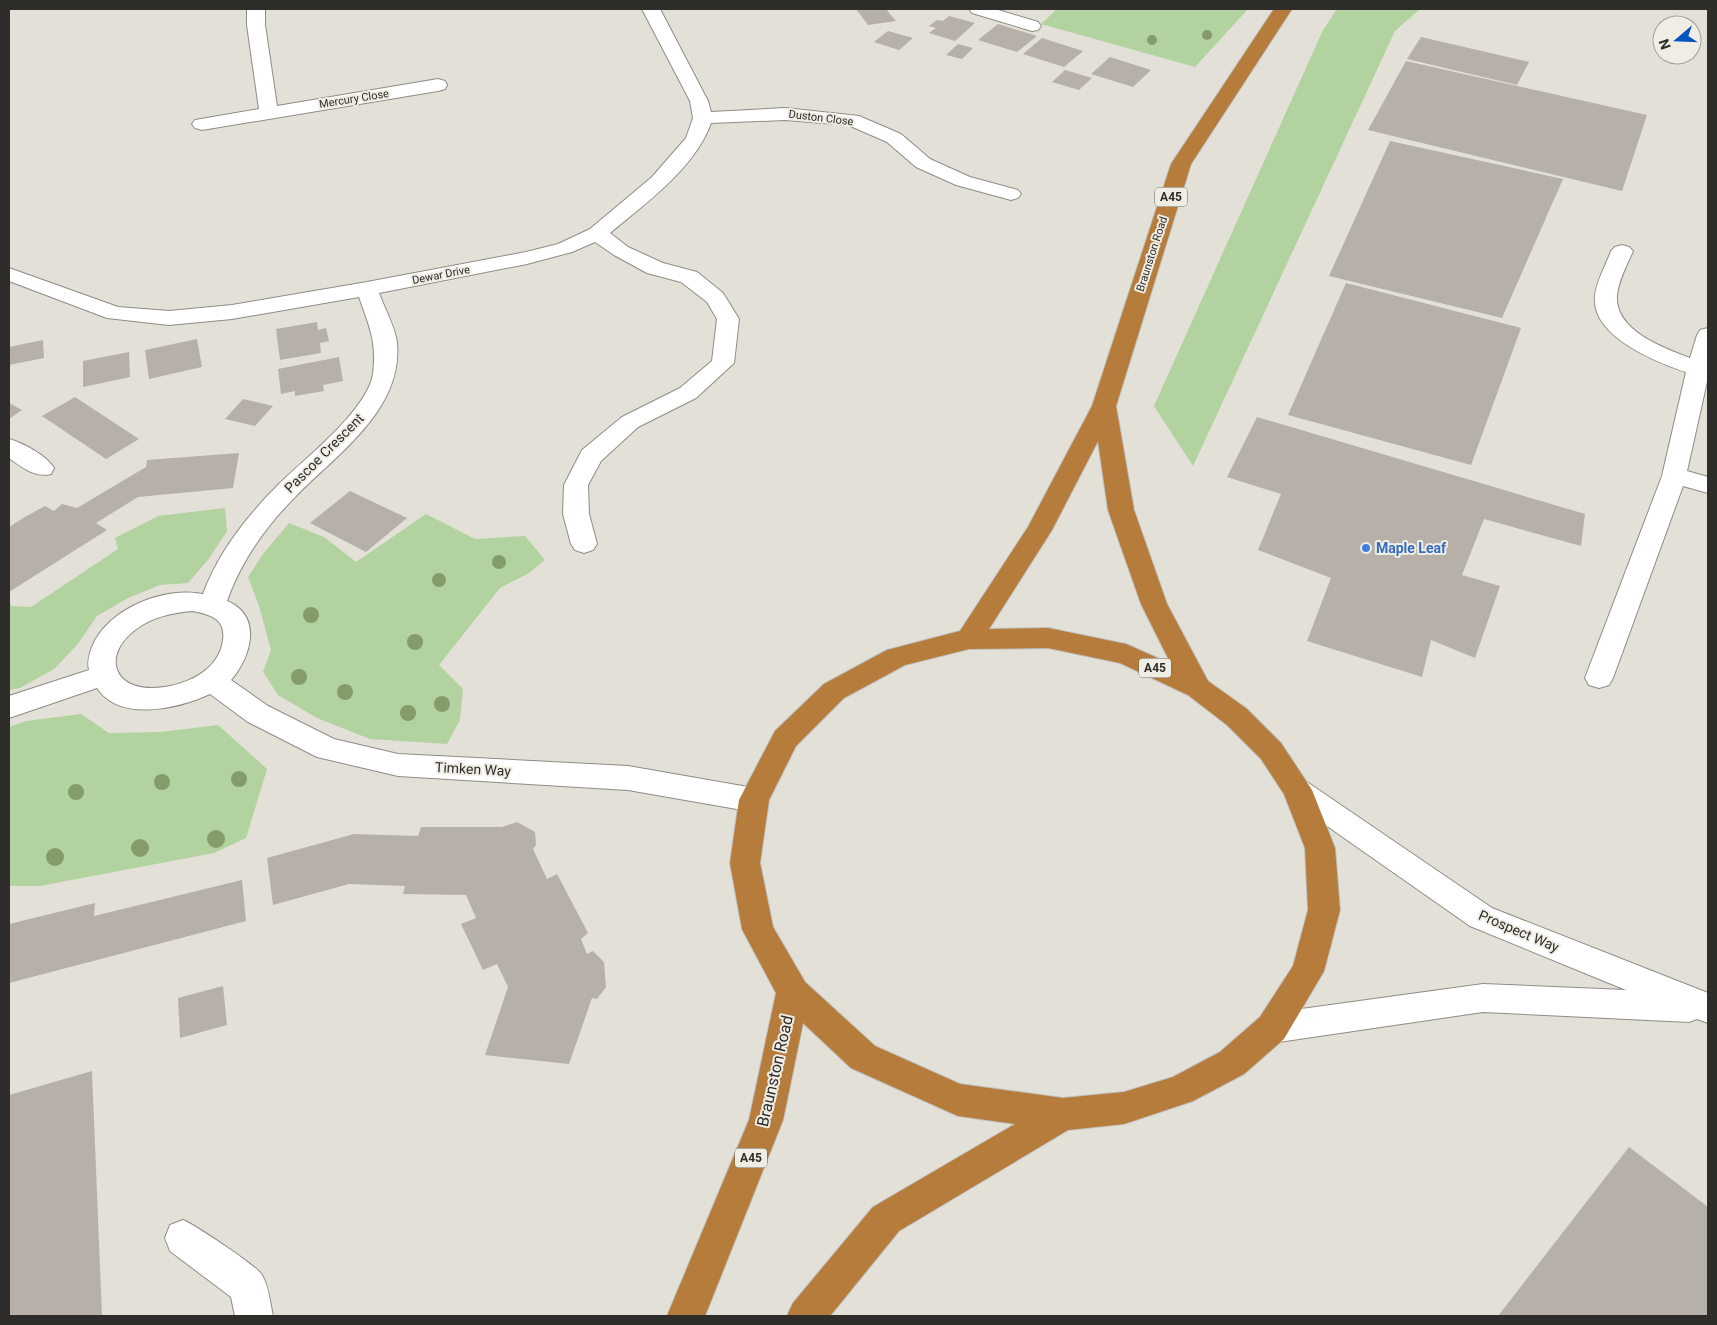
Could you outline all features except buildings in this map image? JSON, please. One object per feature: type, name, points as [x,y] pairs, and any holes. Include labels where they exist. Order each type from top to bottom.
[{"type":"highway","name":"Braunston Road","points":[[969,639],[1039,530],[1104,406],[1181,164],[1283,9]]},
{"type":"highway","name":"Braunston Road","points":[[1104,406],[1121,510],[1154,604],[1198,688]]},
{"type":"highway","name":"A45","points":[[793,992],[758,929],[745,863],[754,800],[785,739],[834,691],[897,657],[969,639],[1048,638],[1126,654],[1198,688],[1251,730],[1270,751],[1297,790],[1320,848],[1324,910],[1308,971],[1272,1028],[1232,1063],[1181,1090],[1124,1108],[1063,1114],[886,1219],[806,1316]]},
{"type":"highway","name":"Braunston Road","points":[[686,1316],[766,1120],[793,992]]},
{"type":"highway","points":[[793,992],[863,1057],[958,1100],[1063,1114]]},
{"type":"street","points":[[256,9],[256,25],[269,113]]},
{"type":"street","points":[[651,9],[699,101],[703,118]]},
{"type":"street","points":[[978,9],[1032,26]]},
{"type":"street","name":"Mercury Close","points":[[202,124],[438,85]]},
{"type":"street","name":"Duston Close","points":[[703,118],[785,114],[852,120],[894,138],[923,163],[963,181],[1010,194]]},
{"type":"street","name":"Dewar Drive","points":[[9,274],[115,314],[169,318],[232,312],[367,289],[527,258],[565,248],[597,233],[659,181],[695,140],[703,118]]},
{"type":"street","points":[[584,544],[576,514],[576,485],[591,456],[630,422],[688,393],[723,363],[728,319],[715,298],[690,277],[655,268],[621,251],[597,233]]},
{"type":"street","points":[[1622,251],[1605,297],[1610,313],[1625,333],[1646,348],[1698,368]]},
{"type":"street","name":"Pascoe Crescent","points":[[213,604],[221,581],[247,537],[286,491],[330,451],[369,407],[384,376],[386,342],[367,289]]},
{"type":"street","points":[[1599,678],[1674,476],[1698,368],[1708,335]]},
{"type":"street","points":[[9,447],[42,468]]},
{"type":"street","points":[[1674,476],[1708,485]]},
{"type":"street","points":[[192,601],[213,604],[227,612],[236,624],[238,648],[228,665],[211,680],[189,692],[157,700],[134,698],[115,691],[102,676],[101,659],[107,642],[116,630],[135,616],[168,603],[192,601]]},
{"type":"street","points":[[9,706],[102,676]]},
{"type":"street","name":"Timken Way","points":[[211,680],[258,714],[327,749],[398,765],[628,778],[754,800]]},
{"type":"street","name":"Prospect Way","points":[[1297,790],[1481,917],[1708,1008]]},
{"type":"street","name":"Prospect Way","points":[[1272,1028],[1483,998],[1708,1008]]},
{"type":"street","points":[[184,1238],[248,1286],[254,1316]]},
{"type":"green space","points":[[1057,9],[1248,9],[1195,67],[1041,24]]},
{"type":"green space","points":[[1337,9],[1420,9],[1395,31],[1193,466],[1154,406],[1323,30]]},
{"type":"green space","points":[[225,508],[227,531],[208,560],[188,583],[160,585],[128,598],[97,616],[77,645],[54,669],[20,688],[9,690],[9,603],[12,606],[31,607],[118,549],[115,538],[158,516]]},
{"type":"green space","points":[[426,514],[475,539],[525,536],[545,560],[529,573],[500,588],[439,665],[463,689],[460,720],[447,744],[370,739],[317,718],[278,695],[263,672],[271,650],[259,606],[248,577],[263,554],[289,523],[324,537],[356,562]]},
{"type":"green space","points":[[81,714],[109,733],[161,732],[218,725],[267,769],[246,838],[214,853],[40,886],[9,886],[9,727],[26,721]]},
{"type":"place","name":"Maple Leaf","points":[[1366,548]]}]
